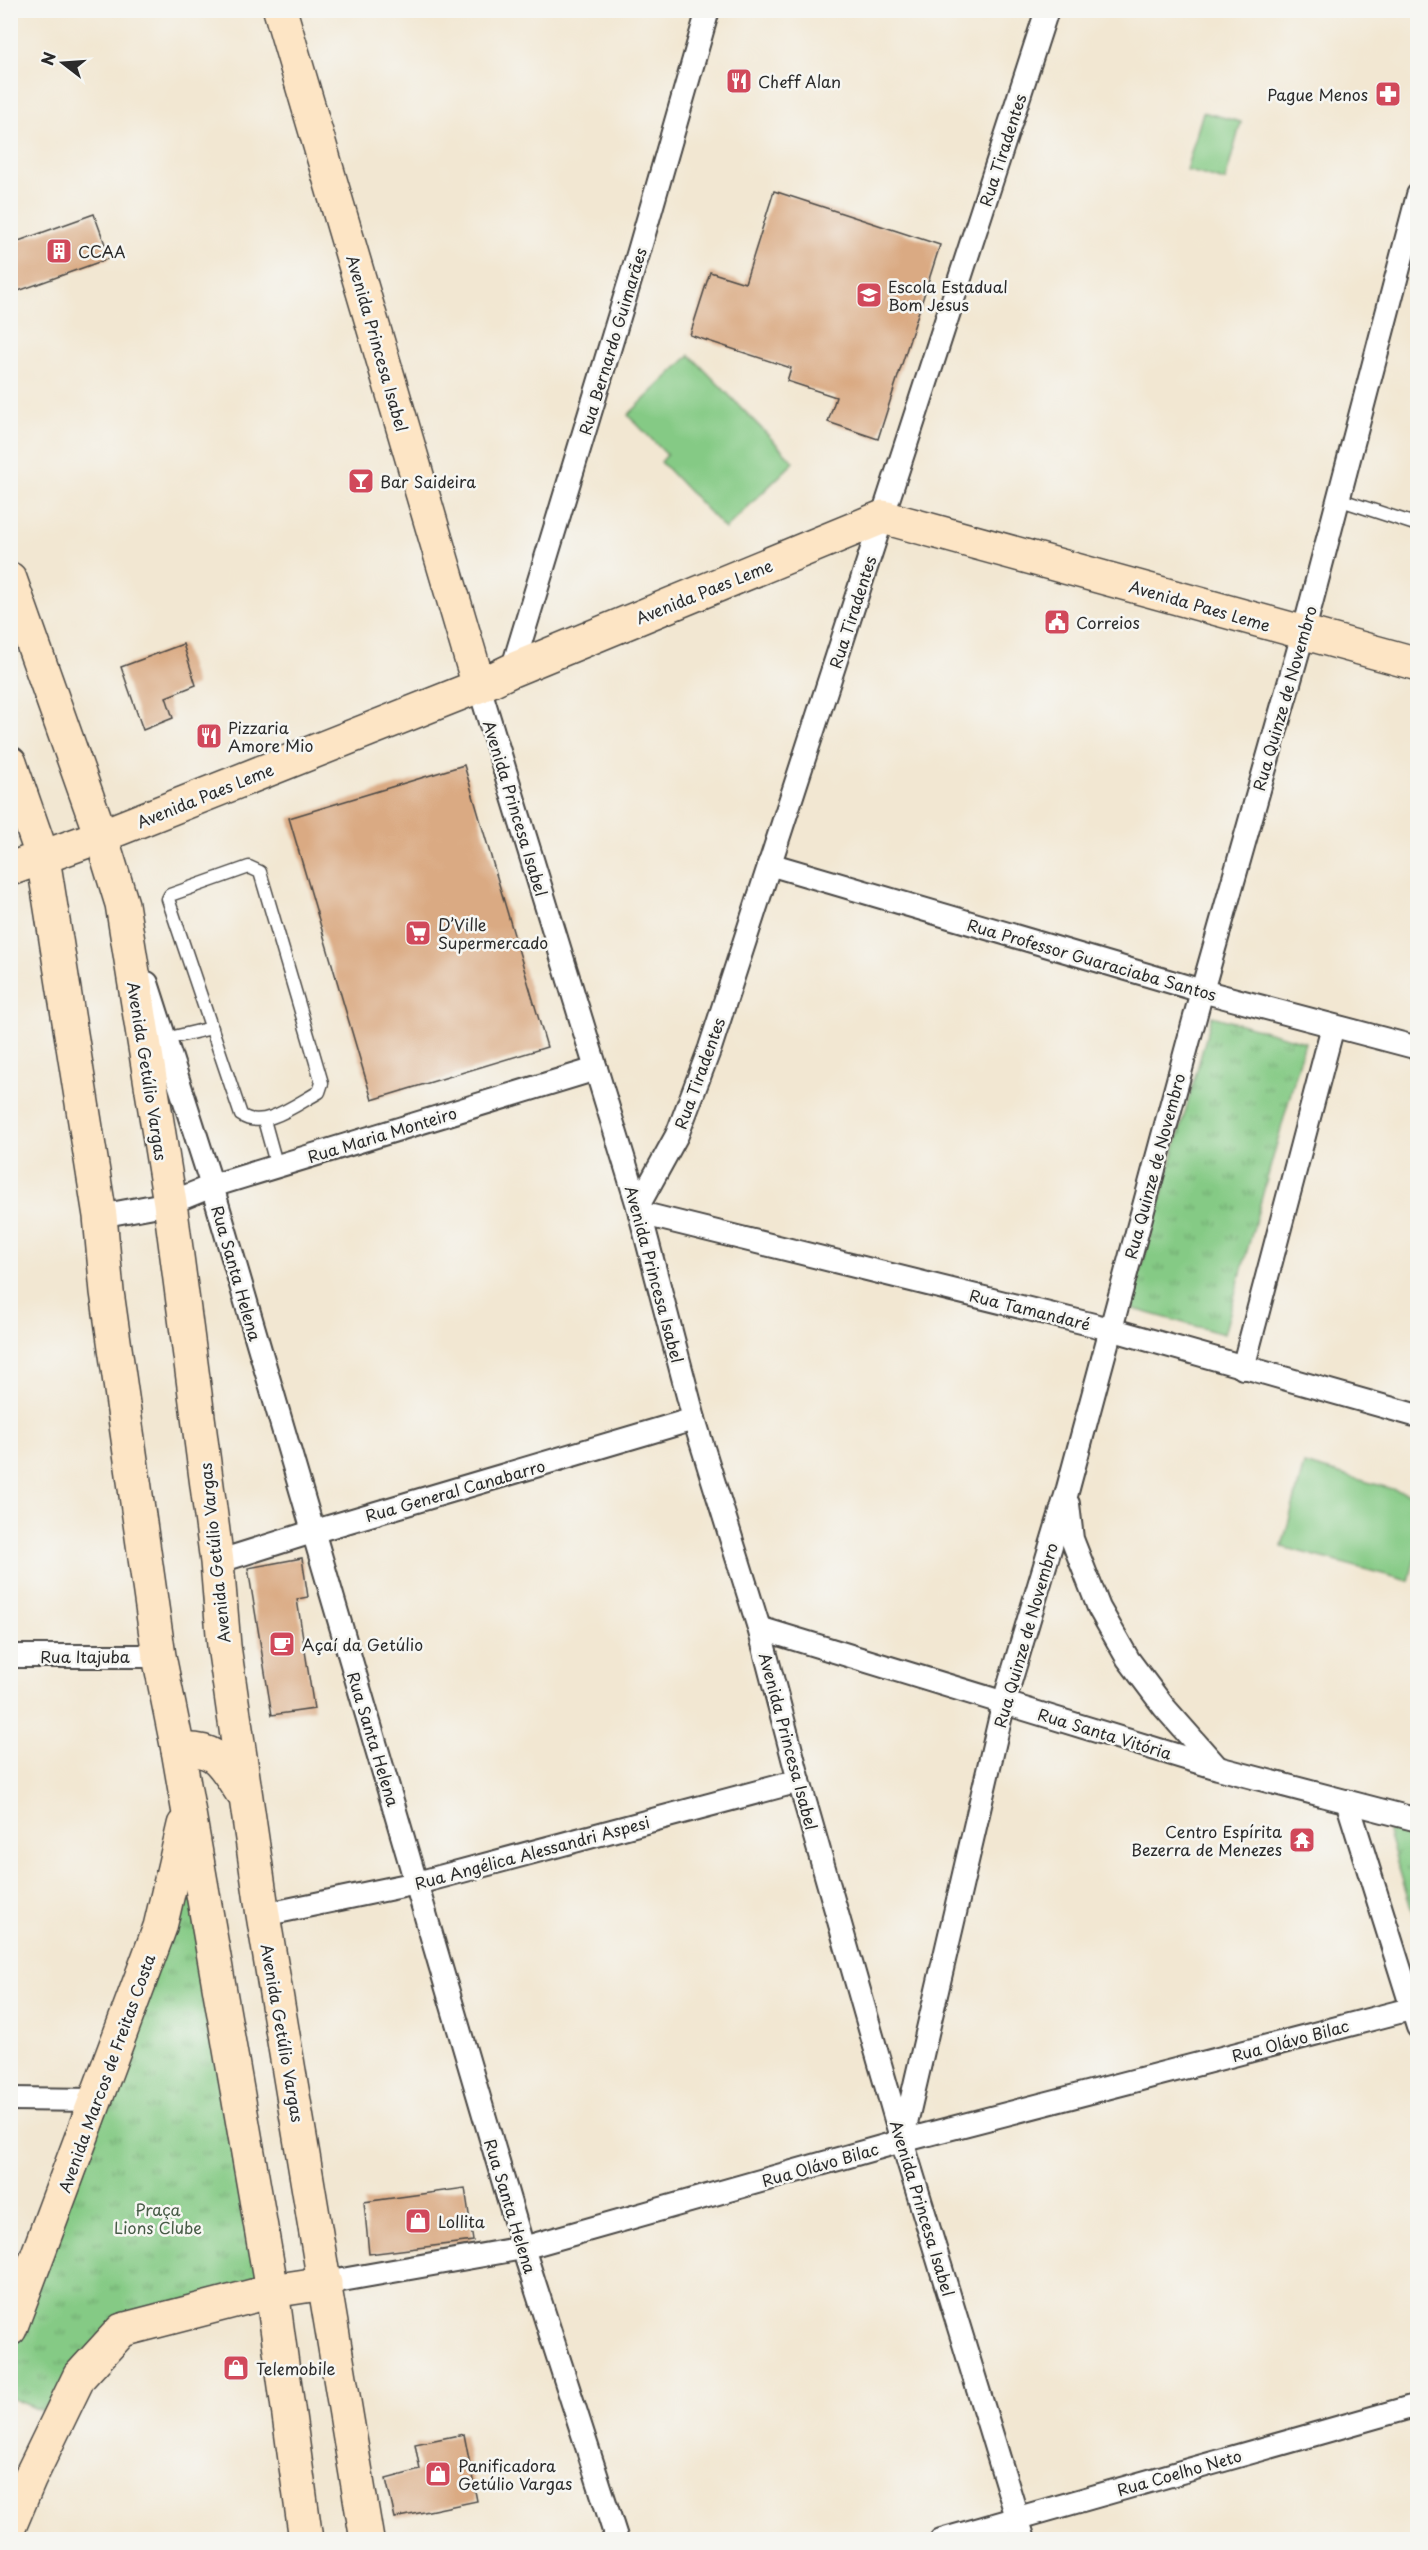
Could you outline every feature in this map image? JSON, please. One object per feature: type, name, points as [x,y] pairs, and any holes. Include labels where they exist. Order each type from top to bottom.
[{"type":"main road","name":"Avenida Princesa Isabel","points":[[280,10],[478,686]]},
{"type":"main road","name":"Avenida Paes Leme","points":[[10,869],[101,836],[478,686],[884,517],[1418,664]]},
{"type":"main road","name":"Avenida Getúlio Vargas","points":[[10,579],[101,836],[122,904],[170,1203],[217,1562],[224,1646],[263,1915],[367,2540]]},
{"type":"main road","points":[[10,763],[43,858],[100,1216],[107,1292],[159,1656],[178,1750],[272,2291],[306,2540]]},
{"type":"main road","points":[[178,1750],[195,1748],[219,1757],[246,1797]]},
{"type":"main road","name":"Avenida Marcos de Freitas Costa","points":[[10,2329],[160,1927],[187,1812]]},
{"type":"main road","points":[[10,2525],[79,2377],[122,2330],[272,2291],[326,2283]]},
{"type":"street","name":"Rua Bernardo Guimarães","points":[[512,670],[708,10]]},
{"type":"street","name":"Rua Tiradentes","points":[[639,1209],[677,1135],[710,1048],[1047,10]]},
{"type":"street","name":"Rua Quinze de Novembro","points":[[902,2141],[1004,1702],[1067,1492],[1202,992],[1303,634],[1418,195]]},
{"type":"street","name":"Avenida Princesa Isabel","points":[[478,686],[639,1209],[694,1419],[759,1628],[799,1781],[902,2141],[1024,2540]]},
{"type":"street","points":[[10,855],[43,858]]},
{"type":"street","name":"Rua Professor Guaraciaba Santos","points":[[768,864],[1202,992],[1418,1048]]},
{"type":"street","name":"Rua Santa Helena","points":[[122,904],[212,1186],[523,2248],[617,2540]]},
{"type":"street","points":[[1243,1368],[1333,1026]]},
{"type":"street","name":"Rua Maria Monteiro","points":[[100,1216],[170,1203],[212,1186],[596,1069]]},
{"type":"street","name":"Rua Tamandaré","points":[[639,1209],[1110,1329],[1418,1416]]},
{"type":"street","name":"Rua General Canabarro","points":[[217,1562],[694,1419]]},
{"type":"street","points":[[1067,1492],[1072,1539],[1099,1608],[1128,1659],[1164,1707],[1218,1768]]},
{"type":"street","name":"Rua Santa Vitória","points":[[759,1628],[1218,1768],[1418,1820]]},
{"type":"street","name":"Rua Itajuba","points":[[10,1656],[159,1656]]},
{"type":"street","name":"Rua Angélica Alessandri Aspesi","points":[[263,1915],[417,1883],[799,1781]]},
{"type":"street","points":[[1347,1801],[1416,2014]]},
{"type":"street","name":"Rua Olávo Bilac","points":[[326,2283],[523,2248],[902,2141],[1416,2014]]},
{"type":"street","points":[[10,2099],[97,2100]]},
{"type":"street","name":"Rua Coelho Neto","points":[[940,2540],[1418,2405]]},
{"type":"lane","points":[[1338,499],[1418,525]]},
{"type":"lane","points":[[249,867],[260,872],[322,1083],[319,1092],[264,1120],[248,1120],[240,1115],[168,899],[170,895],[249,867]]},
{"type":"lane","points":[[165,1039],[212,1028]]},
{"type":"lane","points":[[264,1120],[277,1167]]},
{"type":"green space","points":[[1203,112],[1241,122],[1225,181],[1186,170]]},
{"type":"green space","points":[[690,355],[794,462],[725,529],[661,462],[667,455],[628,415]]},
{"type":"green space","points":[[1212,1016],[1305,1042],[1224,1334],[1130,1308]]},
{"type":"green space","points":[[1304,1464],[1417,1496],[1417,1550],[1409,1581],[1282,1547]]},
{"type":"green space","name":"Praça Lions Clube","points":[[187,1812],[272,2291],[122,2330],[59,2418],[11,2398],[10,2329]]},
{"type":"green space","points":[[1387,1829],[1417,1837],[1417,1928]]},
{"type":"building","name":"Escola Estadual Bom Jesus","points":[[774,191],[940,245],[878,439],[828,422],[836,397],[787,381],[791,368],[690,335],[710,272],[745,283]]},
{"type":"building","name":"CCAA","points":[[94,214],[110,258],[10,294],[10,244]]},
{"type":"building","points":[[183,644],[196,685],[166,697],[173,718],[143,730],[121,667]]},
{"type":"building","name":"D’Ville Supermercado","points":[[464,765],[547,1047],[372,1100],[289,818]]},
{"type":"building","name":"Açaí da Getúlio","points":[[302,1558],[308,1597],[297,1599],[314,1709],[272,1715],[248,1568]]},
{"type":"building","name":"Lollita","points":[[465,2188],[473,2241],[369,2254],[364,2202]]},
{"type":"building","name":"Panificadora Getúlio Vargas","points":[[464,2434],[477,2501],[395,2518],[386,2479],[420,2470],[415,2444]]},
{"type":"place","name":"Cheff Alan","points":[[739,81]]},
{"type":"place","name":"Pague Menos","points":[[1388,94]]},
{"type":"place","name":"CCAA","points":[[59,251]]},
{"type":"place","name":"Escola Estadual Bom Jesus","points":[[869,295]]},
{"type":"place","name":"Bar Saideira","points":[[361,481]]},
{"type":"place","name":"Correios","points":[[1057,622]]},
{"type":"place","name":"Pizzaria Amore Mio","points":[[209,736]]},
{"type":"place","name":"D’Ville Supermercado","points":[[418,933]]},
{"type":"place","name":"Açaí da Getúlio","points":[[282,1644]]},
{"type":"place","name":"Centro Espírita Bezerra de Menezes","points":[[1302,1840]]},
{"type":"place","name":"Lollita","points":[[418,2221]]},
{"type":"place","name":"Telemobile","points":[[236,2368]]},
{"type":"place","name":"Panificadora Getúlio Vargas","points":[[438,2474]]}]
